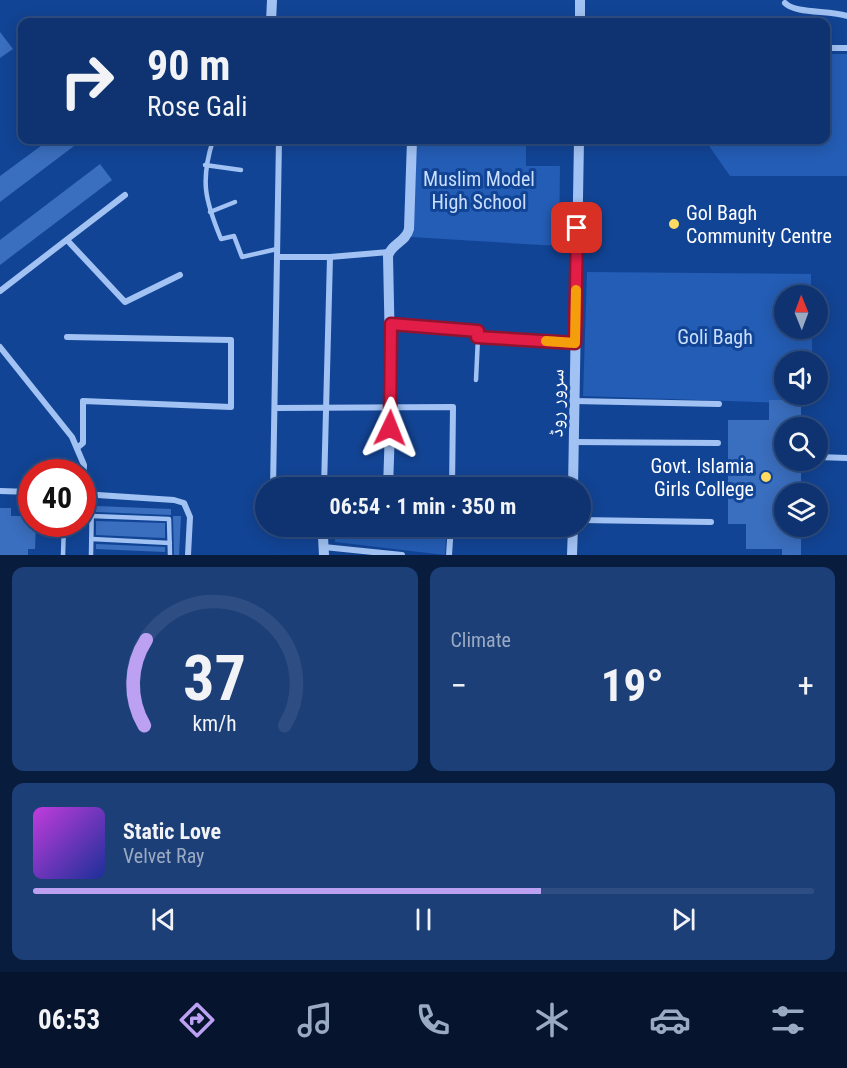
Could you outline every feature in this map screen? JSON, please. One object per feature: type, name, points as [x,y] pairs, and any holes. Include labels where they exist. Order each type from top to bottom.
[{"type":"street","points":[[271,18],[272,0]]},
{"type":"street","points":[[580,0],[580,18]]},
{"type":"street","points":[[785,3],[793,9],[834,12],[847,16]]},
{"type":"street","points":[[830,48],[847,48]]},
{"type":"street","points":[[273,477],[279,144]]},
{"type":"street","points":[[277,257],[330,257],[388,252],[408,234],[412,144]]},
{"type":"street","name":"سرور روڈ","points":[[573,477],[579,144]]},
{"type":"street","points":[[0,291],[125,195]]},
{"type":"street","points":[[67,240],[125,302],[180,275]]},
{"type":"street","points":[[388,252],[391,324],[388,477]]},
{"type":"street","points":[[324,477],[330,257]]},
{"type":"street","points":[[391,324],[478,331],[477,337],[575,343]]},
{"type":"street","points":[[67,337],[231,340],[231,407],[83,401],[83,443],[77,448]]},
{"type":"street","points":[[0,347],[63,424],[82,459]]},
{"type":"street","points":[[574,401],[719,404]]},
{"type":"street","points":[[275,408],[453,407],[452,477]]},
{"type":"street","points":[[573,442],[718,442]]},
{"type":"street","points":[[828,457],[847,458]]},
{"type":"street","points":[[0,491],[18,492]]},
{"type":"street","points":[[96,496],[174,500],[184,503],[190,517],[188,555]]},
{"type":"street","points":[[591,520],[711,522]]},
{"type":"street","points":[[449,555],[450,537]]},
{"type":"street","points":[[572,555],[573,537]]},
{"type":"street","points":[[324,551],[402,555]]},
{"type":"lane","points":[[212,144],[205,165],[205,190],[210,212],[221,239],[234,236],[242,257],[277,249]]},
{"type":"lane","points":[[205,165],[241,170]]},
{"type":"lane","points":[[210,212],[235,202]]},
{"type":"lane","points":[[476,380],[477,337]]},
{"type":"lane","points":[[96,516],[169,519],[170,555]]},
{"type":"lane","points":[[63,555],[64,537]]},
{"type":"lane","points":[[91,555],[92,539],[170,543]]},
{"type":"green space","points":[[830,54],[847,54],[847,176],[730,176],[708,144],[830,144]]},
{"type":"green space","name":"Muslim Model High School","points":[[415,144],[526,144],[526,166],[560,166],[559,246],[411,237]]},
{"type":"green space","name":"Goli Bagh","points":[[587,272],[811,274],[811,285],[774,285],[774,339],[812,339],[812,351],[774,351],[774,403],[583,396]]},
{"type":"green space","points":[[335,537],[446,538],[445,555],[335,542]]},
{"type":"building","points":[[0,32],[13,49],[0,58]]},
{"type":"building","points":[[44,144],[77,144],[0,202],[0,176]]},
{"type":"building","points":[[100,164],[112,180],[0,265],[0,240]]},
{"type":"building","points":[[769,400],[774,400],[774,405],[801,405],[801,417],[774,417],[774,471],[801,471],[801,483],[774,483],[774,537],[801,537],[801,555],[782,555],[782,549],[746,549],[746,524],[728,524],[728,420],[769,420]]},
{"type":"building","points":[[96,506],[171,509],[171,515],[96,512]]},
{"type":"building","points":[[0,508],[11,508],[11,516],[18,516],[18,537],[35,537],[35,549],[28,549],[28,555],[0,555]]},
{"type":"building","points":[[173,516],[181,516],[179,555],[174,555]]},
{"type":"building","points":[[96,521],[165,523],[165,538],[96,535]]},
{"type":"building","points":[[96,544],[165,547],[165,552],[96,549]]},
{"type":"slow traffic","points":[[546,341],[575,343],[576,290]]},
{"type":"place","name":"Gol Bagh Community Centre","points":[[674,224]]},
{"type":"place","name":"Govt. Islamia Girls College","points":[[766,477]]},
{"type":"route","points":[[390,428],[391,324],[478,331],[477,337],[575,343],[577,228]]}]
